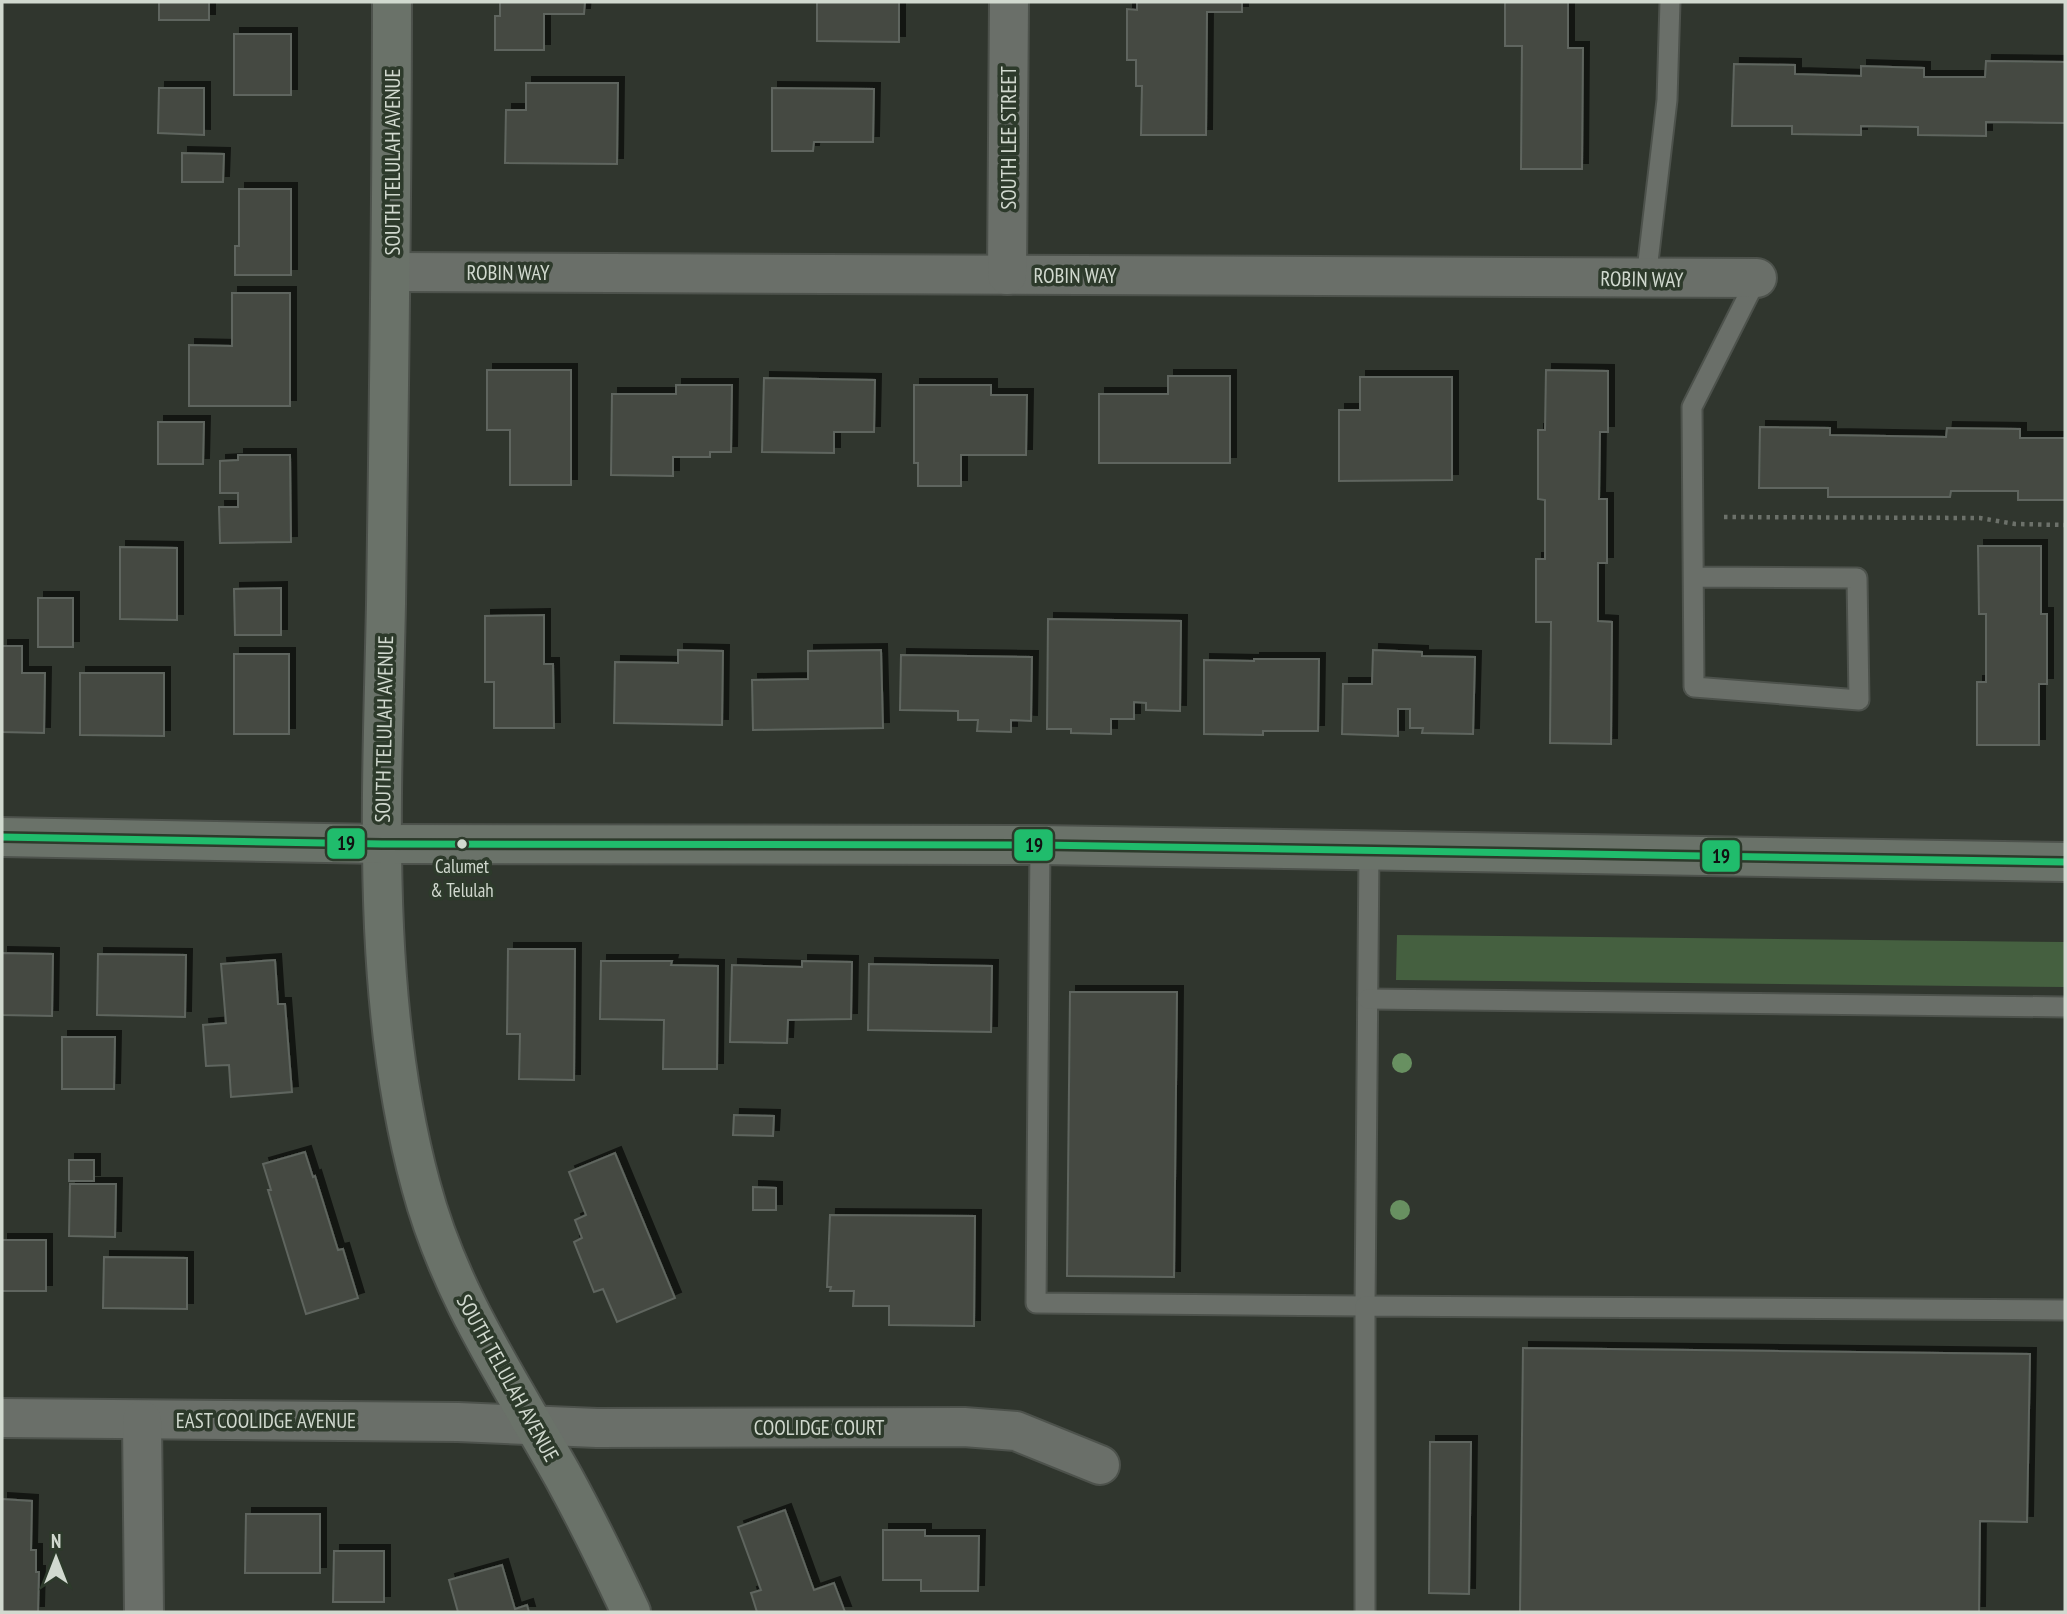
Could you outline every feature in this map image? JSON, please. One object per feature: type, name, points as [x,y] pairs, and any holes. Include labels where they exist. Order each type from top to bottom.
[{"type":"main road","name":"SOUTH TELULAH AVENUE","points":[[392,2],[392,272],[382,844],[391,1021],[397,1073],[420,1183],[430,1216],[468,1311],[563,1476],[603,1551],[631,1612]]},
{"type":"main road","points":[[2,836],[382,844],[1040,845],[2065,862]]},
{"type":"street","name":"SOUTH LEE STREET","points":[[1007,275],[1009,2]]},
{"type":"street","name":"ROBIN WAY","points":[[392,272],[1757,278]]},
{"type":"street","name":"EAST COOLIDGE AVENUE","points":[[2,1418],[531,1424]]},
{"type":"street","points":[[142,1420],[144,1612]]},
{"type":"street","name":"COOLIDGE COURT","points":[[531,1424],[597,1428],[964,1427],[1016,1431],[1101,1465]]},
{"type":"lane","points":[[1646,279],[1667,100],[1670,2]]},
{"type":"lane","points":[[1694,577],[1857,578],[1859,700],[1694,687],[1692,407],[1757,278]]},
{"type":"lane","points":[[1040,845],[1036,1303],[2065,1310]]},
{"type":"lane","points":[[1365,1612],[1369,850]]},
{"type":"lane","points":[[1368,999],[2065,1007]]},
{"type":"path","points":[[1693,517],[1980,517],[2015,524],[2065,525]]},
{"type":"green space","points":[[1397,935],[2065,942],[2065,987],[1396,980]]},
{"type":"building","points":[[159,2],[209,2],[209,20],[159,20]]},
{"type":"building","points":[[500,2],[585,2],[584,14],[544,14],[544,50],[495,50],[495,16],[500,16]]},
{"type":"building","points":[[817,2],[899,2],[899,42],[817,41]]},
{"type":"building","points":[[1137,2],[1242,2],[1242,12],[1207,12],[1206,135],[1141,135],[1142,86],[1136,86],[1136,60],[1127,60],[1127,9],[1137,10]]},
{"type":"building","points":[[1505,2],[1568,2],[1568,48],[1583,48],[1582,169],[1521,169],[1522,46],[1505,46]]},
{"type":"building","points":[[234,34],[291,34],[291,95],[234,95]]},
{"type":"building","points":[[1986,61],[2065,62],[2065,123],[1986,122],[1986,136],[1918,135],[1918,127],[1861,126],[1861,135],[1792,134],[1792,126],[1732,126],[1734,64],[1795,65],[1795,74],[1861,76],[1861,66],[1924,68],[1924,77],[1985,77]]},
{"type":"building","points":[[526,83],[618,83],[617,164],[505,163],[506,110],[526,110]]},
{"type":"building","points":[[159,88],[204,88],[204,135],[158,133]]},
{"type":"building","points":[[772,88],[874,89],[873,142],[814,142],[813,151],[772,151]]},
{"type":"building","points":[[182,153],[224,154],[223,182],[182,182]]},
{"type":"building","points":[[239,189],[291,189],[291,275],[235,275],[235,246],[239,246]]},
{"type":"building","points":[[232,293],[290,293],[290,406],[189,406],[189,345],[232,346]]},
{"type":"building","points":[[487,370],[571,370],[571,485],[510,485],[510,430],[487,430]]},
{"type":"building","points":[[1546,370],[1608,371],[1608,432],[1600,432],[1599,499],[1607,499],[1607,563],[1598,563],[1598,621],[1612,622],[1611,744],[1550,743],[1551,622],[1536,622],[1536,559],[1545,559],[1545,500],[1538,499],[1538,430],[1545,430]]},
{"type":"building","points":[[1168,376],[1230,376],[1230,463],[1099,463],[1099,394],[1168,394]]},
{"type":"building","points":[[1360,377],[1452,377],[1452,480],[1339,481],[1339,410],[1360,410]]},
{"type":"building","points":[[764,378],[875,380],[874,432],[834,432],[834,453],[762,452]]},
{"type":"building","points":[[676,385],[732,385],[731,452],[710,452],[710,457],[673,457],[673,476],[611,475],[612,394],[676,394]]},
{"type":"building","points":[[914,385],[991,385],[991,395],[1027,395],[1026,455],[961,455],[961,486],[918,486],[918,463],[914,463]]},
{"type":"building","points":[[158,422],[204,422],[203,464],[158,464]]},
{"type":"building","points":[[1760,427],[1830,428],[1830,435],[1946,437],[1947,428],[2020,429],[2020,438],[2065,438],[2065,500],[2018,500],[2018,491],[1951,491],[1950,497],[1828,497],[1828,488],[1759,488]]},
{"type":"building","points":[[238,455],[290,455],[291,542],[220,543],[219,507],[238,507],[238,493],[220,493],[220,461],[238,460]]},
{"type":"building","points":[[1978,546],[2041,546],[2041,614],[2047,614],[2047,684],[2039,684],[2039,745],[1977,745],[1977,682],[1986,682],[1986,614],[1979,614]]},
{"type":"building","points":[[120,547],[177,548],[177,620],[120,619]]},
{"type":"building","points":[[281,588],[281,635],[235,635],[234,589]]},
{"type":"building","points":[[38,598],[73,598],[73,647],[38,647]]},
{"type":"building","points":[[544,615],[544,664],[553,664],[554,728],[494,728],[494,682],[485,682],[485,616]]},
{"type":"building","points":[[1048,619],[1181,621],[1180,711],[1146,710],[1146,703],[1134,702],[1134,719],[1111,719],[1111,734],[1071,733],[1071,729],[1047,729]]},
{"type":"building","points":[[2,646],[22,646],[22,673],[45,673],[44,733],[2,732]]},
{"type":"building","points":[[678,650],[723,651],[722,725],[614,723],[615,662],[678,663]]},
{"type":"building","points":[[881,650],[883,728],[753,730],[752,680],[808,679],[808,651]]},
{"type":"building","points":[[1373,650],[1422,652],[1422,656],[1475,657],[1473,734],[1422,733],[1423,728],[1410,728],[1410,709],[1398,709],[1398,736],[1342,734],[1343,684],[1372,684]]},
{"type":"building","points":[[234,654],[289,654],[289,734],[234,734]]},
{"type":"building","points":[[901,655],[1032,657],[1031,721],[1011,720],[1011,732],[977,731],[978,720],[958,720],[958,711],[900,710]]},
{"type":"building","points":[[1319,659],[1318,731],[1263,731],[1263,735],[1204,734],[1204,660]]},
{"type":"building","points":[[80,673],[164,673],[164,736],[80,735]]},
{"type":"building","points":[[508,949],[575,949],[574,1080],[519,1079],[520,1034],[507,1034]]},
{"type":"building","points":[[2,953],[53,954],[52,1016],[2,1015]]},
{"type":"building","points":[[98,954],[186,955],[185,1017],[97,1015]]},
{"type":"building","points":[[275,960],[278,1004],[285,1004],[292,1092],[231,1097],[229,1065],[206,1066],[203,1025],[226,1023],[221,964]]},
{"type":"building","points":[[601,961],[672,961],[671,965],[718,966],[717,1069],[663,1069],[664,1020],[600,1019]]},
{"type":"building","points":[[802,961],[852,962],[851,1019],[788,1020],[787,1043],[730,1042],[732,965],[802,967]]},
{"type":"building","points":[[869,964],[992,966],[991,1032],[868,1030]]},
{"type":"building","points":[[1070,992],[1177,992],[1174,1277],[1067,1276]]},
{"type":"building","points":[[62,1037],[115,1037],[114,1089],[62,1089]]},
{"type":"building","points":[[734,1115],[774,1116],[773,1136],[733,1135]]},
{"type":"building","points":[[305,1152],[338,1250],[343,1249],[358,1298],[306,1314],[268,1190],[271,1190],[263,1164]]},
{"type":"building","points":[[615,1153],[675,1298],[617,1322],[603,1289],[594,1292],[574,1242],[582,1238],[575,1220],[586,1215],[569,1172]]},
{"type":"building","points":[[69,1160],[94,1160],[94,1181],[69,1181]]},
{"type":"building","points":[[70,1184],[116,1184],[115,1237],[69,1236]]},
{"type":"building","points":[[753,1187],[776,1188],[776,1210],[753,1210]]},
{"type":"building","points":[[830,1215],[975,1216],[974,1326],[889,1325],[889,1306],[853,1306],[854,1291],[830,1291],[831,1287],[827,1287]]},
{"type":"building","points":[[2,1240],[46,1240],[46,1291],[2,1291]]},
{"type":"building","points":[[104,1257],[187,1258],[187,1309],[103,1308]]},
{"type":"building","points":[[1523,1348],[2030,1354],[2027,1522],[1980,1521],[1979,1612],[1520,1612]]},
{"type":"building","points":[[1430,1442],[1471,1442],[1469,1594],[1429,1593]]},
{"type":"building","points":[[2,1499],[32,1501],[31,1550],[36,1550],[36,1572],[39,1572],[38,1612],[2,1612]]},
{"type":"building","points":[[785,1510],[814,1590],[834,1583],[845,1612],[757,1612],[751,1593],[761,1590],[738,1527]]},
{"type":"building","points":[[246,1514],[320,1514],[320,1573],[245,1573]]},
{"type":"building","points":[[883,1530],[925,1530],[925,1536],[979,1536],[978,1591],[921,1591],[921,1580],[883,1580]]},
{"type":"building","points":[[334,1551],[384,1551],[384,1602],[333,1602]]},
{"type":"building","points":[[502,1565],[515,1609],[527,1605],[529,1612],[458,1612],[449,1580]]},
{"type":"transit line","name":"19","points":[[2,837],[382,844],[1040,845],[2065,862]]},
{"type":"place","name":"Calumet & Telulah","points":[[462,844]]}]
